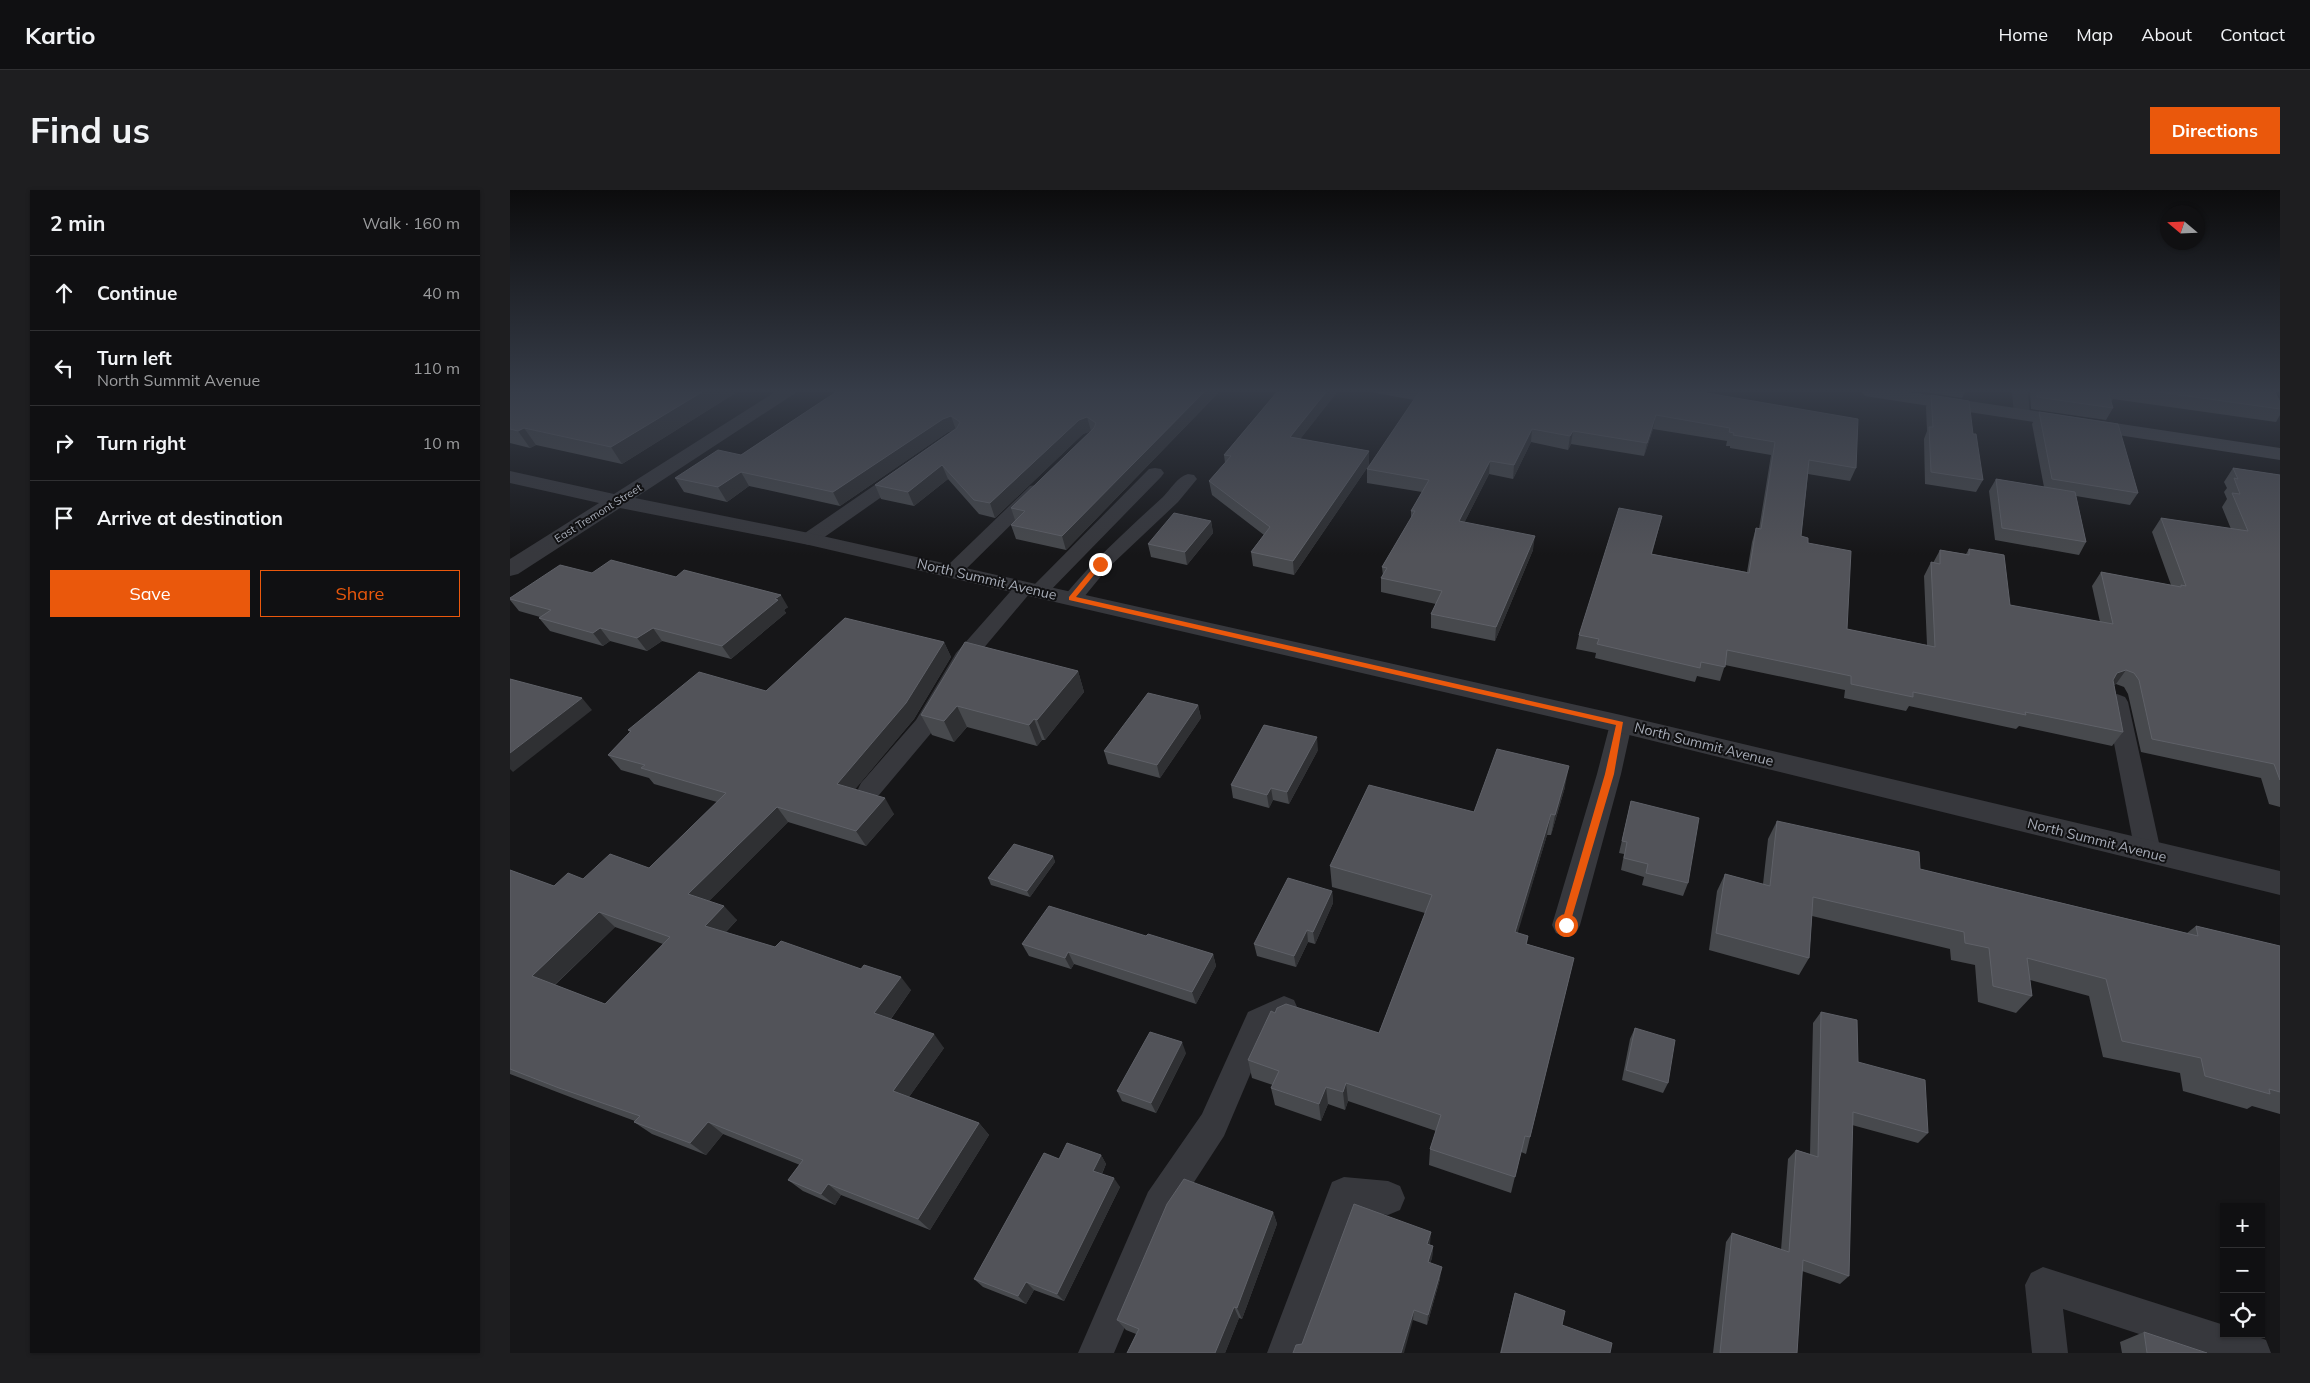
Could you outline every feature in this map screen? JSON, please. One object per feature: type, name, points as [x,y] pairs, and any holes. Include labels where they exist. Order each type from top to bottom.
[{"type":"street","name":"East Tremont Street","points":[[510,569],[703,446]]},
{"type":"street","points":[[2229,446],[2280,454]]},
{"type":"street","name":"North Summit Avenue","points":[[510,476],[618,501],[808,538],[1621,724],[2280,883]]},
{"type":"lane","points":[[808,538],[849,512],[916,464]]},
{"type":"lane","points":[[870,789],[924,726],[964,658],[1032,589],[1155,473]]},
{"type":"lane","points":[[953,571],[1050,476]]},
{"type":"lane","points":[[1072,598],[1100,564],[1172,498],[1188,479]]},
{"type":"lane","points":[[2115,694],[2148,852]]},
{"type":"lane","points":[[1566,925],[1610,774],[1621,724]]},
{"type":"lane","points":[[1096,1353],[1160,1204],[1213,1125],[1258,1021],[1284,1009]]},
{"type":"lane","points":[[1285,1353],[1344,1194],[1388,1198]]},
{"type":"lane","points":[[2050,1353],[2043,1285],[2253,1353]]},
{"type":"building","points":[[754,446],[902,446],[833,492],[741,472],[718,487],[675,478],[718,450],[741,455]]},
{"type":"building","points":[[931,446],[1051,446],[990,503],[974,500],[942,465],[908,492],[875,485]]},
{"type":"building","points":[[1075,446],[1150,446],[1062,536],[1011,525],[1025,511],[1011,508]]},
{"type":"building","points":[[1231,446],[1342,446],[1369,451],[1293,561],[1251,552],[1270,527],[1209,481],[1231,456],[1224,455]]},
{"type":"building","points":[[1382,446],[1523,446],[1514,465],[1490,461],[1459,521],[1535,536],[1496,627],[1431,614],[1442,591],[1381,578],[1387,568],[1382,567],[1415,511],[1411,511],[1429,480],[1367,469]]},
{"type":"building","points":[[1774,446],[1857,446],[1856,468],[1809,460],[1801,536],[1808,538],[1808,543],[1851,551],[1847,629],[1935,647],[1931,562],[1940,564],[1940,550],[1969,555],[1969,549],[2004,555],[2010,605],[2113,624],[2101,572],[2181,587],[2181,585],[2186,586],[2161,518],[2248,531],[2232,493],[2240,494],[2234,478],[2238,479],[2233,468],[2280,475],[2280,780],[2274,764],[2152,739],[2139,680],[2134,673],[2126,670],[2117,673],[2113,680],[2123,732],[1913,692],[1913,697],[1851,684],[1851,676],[1727,650],[1725,667],[1701,662],[1700,668],[1597,644],[1599,639],[1579,635],[1619,508],[1662,516],[1651,554],[1749,573],[1756,528],[1761,529]]},
{"type":"building","points":[[1930,446],[1978,446],[1983,480],[1931,472]]},
{"type":"building","points":[[2046,446],[2124,446],[2138,493],[2052,479]]},
{"type":"building","points":[[1996,479],[2075,492],[2086,542],[2002,528]]},
{"type":"building","points":[[1174,513],[1211,521],[1185,552],[1148,544]]},
{"type":"building","points":[[611,560],[676,577],[684,570],[781,595],[775,599],[778,600],[722,646],[653,628],[637,638],[600,628],[593,633],[539,618],[551,610],[510,599],[560,565],[592,573]]},
{"type":"building","points":[[845,618],[944,642],[906,703],[837,784],[885,798],[856,831],[777,807],[688,894],[724,906],[705,926],[775,947],[781,941],[861,969],[864,965],[901,977],[874,1013],[934,1034],[893,1091],[979,1123],[918,1219],[828,1184],[821,1194],[788,1180],[803,1160],[708,1122],[690,1143],[634,1122],[640,1116],[510,1069],[510,870],[554,886],[568,873],[583,879],[610,854],[649,868],[726,793],[641,768],[645,765],[608,755],[631,731],[628,730],[699,672],[766,691]],"holes":[[[599,912],[670,937],[605,1004],[532,976]]]},
{"type":"building","points":[[965,642],[1078,671],[1037,720],[1034,719],[1029,725],[957,706],[944,721],[921,715]]},
{"type":"building","points":[[510,679],[582,698],[510,753]]},
{"type":"building","points":[[1148,693],[1198,705],[1157,765],[1104,751]]},
{"type":"building","points":[[1264,725],[1317,737],[1287,792],[1271,788],[1267,795],[1231,785]]},
{"type":"building","points":[[1497,749],[1569,766],[1555,815],[1551,814],[1515,932],[1528,936],[1526,944],[1574,958],[1530,1137],[1525,1136],[1515,1177],[1430,1149],[1441,1115],[1346,1083],[1343,1092],[1326,1087],[1319,1104],[1271,1088],[1279,1071],[1248,1060],[1271,1011],[1275,1013],[1277,1008],[1286,1004],[1379,1033],[1432,895],[1330,866],[1369,785],[1474,812]]},
{"type":"building","points":[[1631,801],[1699,818],[1688,883],[1646,873],[1648,864],[1624,858],[1627,842],[1622,841]]},
{"type":"building","points":[[1777,821],[1919,852],[1920,869],[2198,936],[2196,926],[2280,946],[2280,1092],[2269,1089],[2270,1094],[2205,1076],[2201,1058],[2122,1041],[2106,979],[2027,958],[2032,996],[1993,986],[1989,948],[1965,943],[1964,932],[1813,897],[1809,958],[1716,933],[1725,874],[1770,886]]},
{"type":"building","points":[[1014,844],[1053,856],[1027,891],[988,878]]},
{"type":"building","points":[[1288,878],[1332,891],[1313,932],[1307,930],[1294,956],[1254,944]]},
{"type":"building","points":[[1049,906],[1146,936],[1148,934],[1213,954],[1192,992],[1068,952],[1065,958],[1022,944]]},
{"type":"building","points":[[1821,1012],[1857,1020],[1858,1062],[1925,1080],[1928,1133],[1853,1112],[1849,1276],[1803,1260],[1797,1353],[1720,1353],[1732,1233],[1789,1252],[1796,1150],[1818,1157]]},
{"type":"building","points":[[1635,1028],[1675,1040],[1668,1083],[1626,1070]]},
{"type":"building","points":[[1150,1032],[1182,1042],[1151,1103],[1117,1091]]},
{"type":"building","points":[[1067,1143],[1101,1155],[1093,1171],[1114,1178],[1057,1294],[1026,1282],[1018,1296],[974,1279],[1044,1153],[1059,1159]]},
{"type":"building","points":[[1184,1179],[1273,1212],[1237,1308],[1234,1307],[1215,1353],[1127,1353],[1139,1329],[1117,1320],[1167,1204]]},
{"type":"building","points":[[1354,1204],[1431,1232],[1427,1244],[1433,1246],[1428,1262],[1442,1267],[1428,1315],[1414,1310],[1401,1353],[1293,1353],[1296,1345],[1302,1344]]},
{"type":"building","points":[[1515,1293],[1565,1311],[1562,1325],[1612,1343],[1610,1353],[1501,1353]]},
{"type":"building","points":[[2144,1332],[2207,1353],[2147,1353]]},
{"type":"route","points":[[1100,564],[1072,598],[1621,724],[1610,774],[1566,925]]}]
